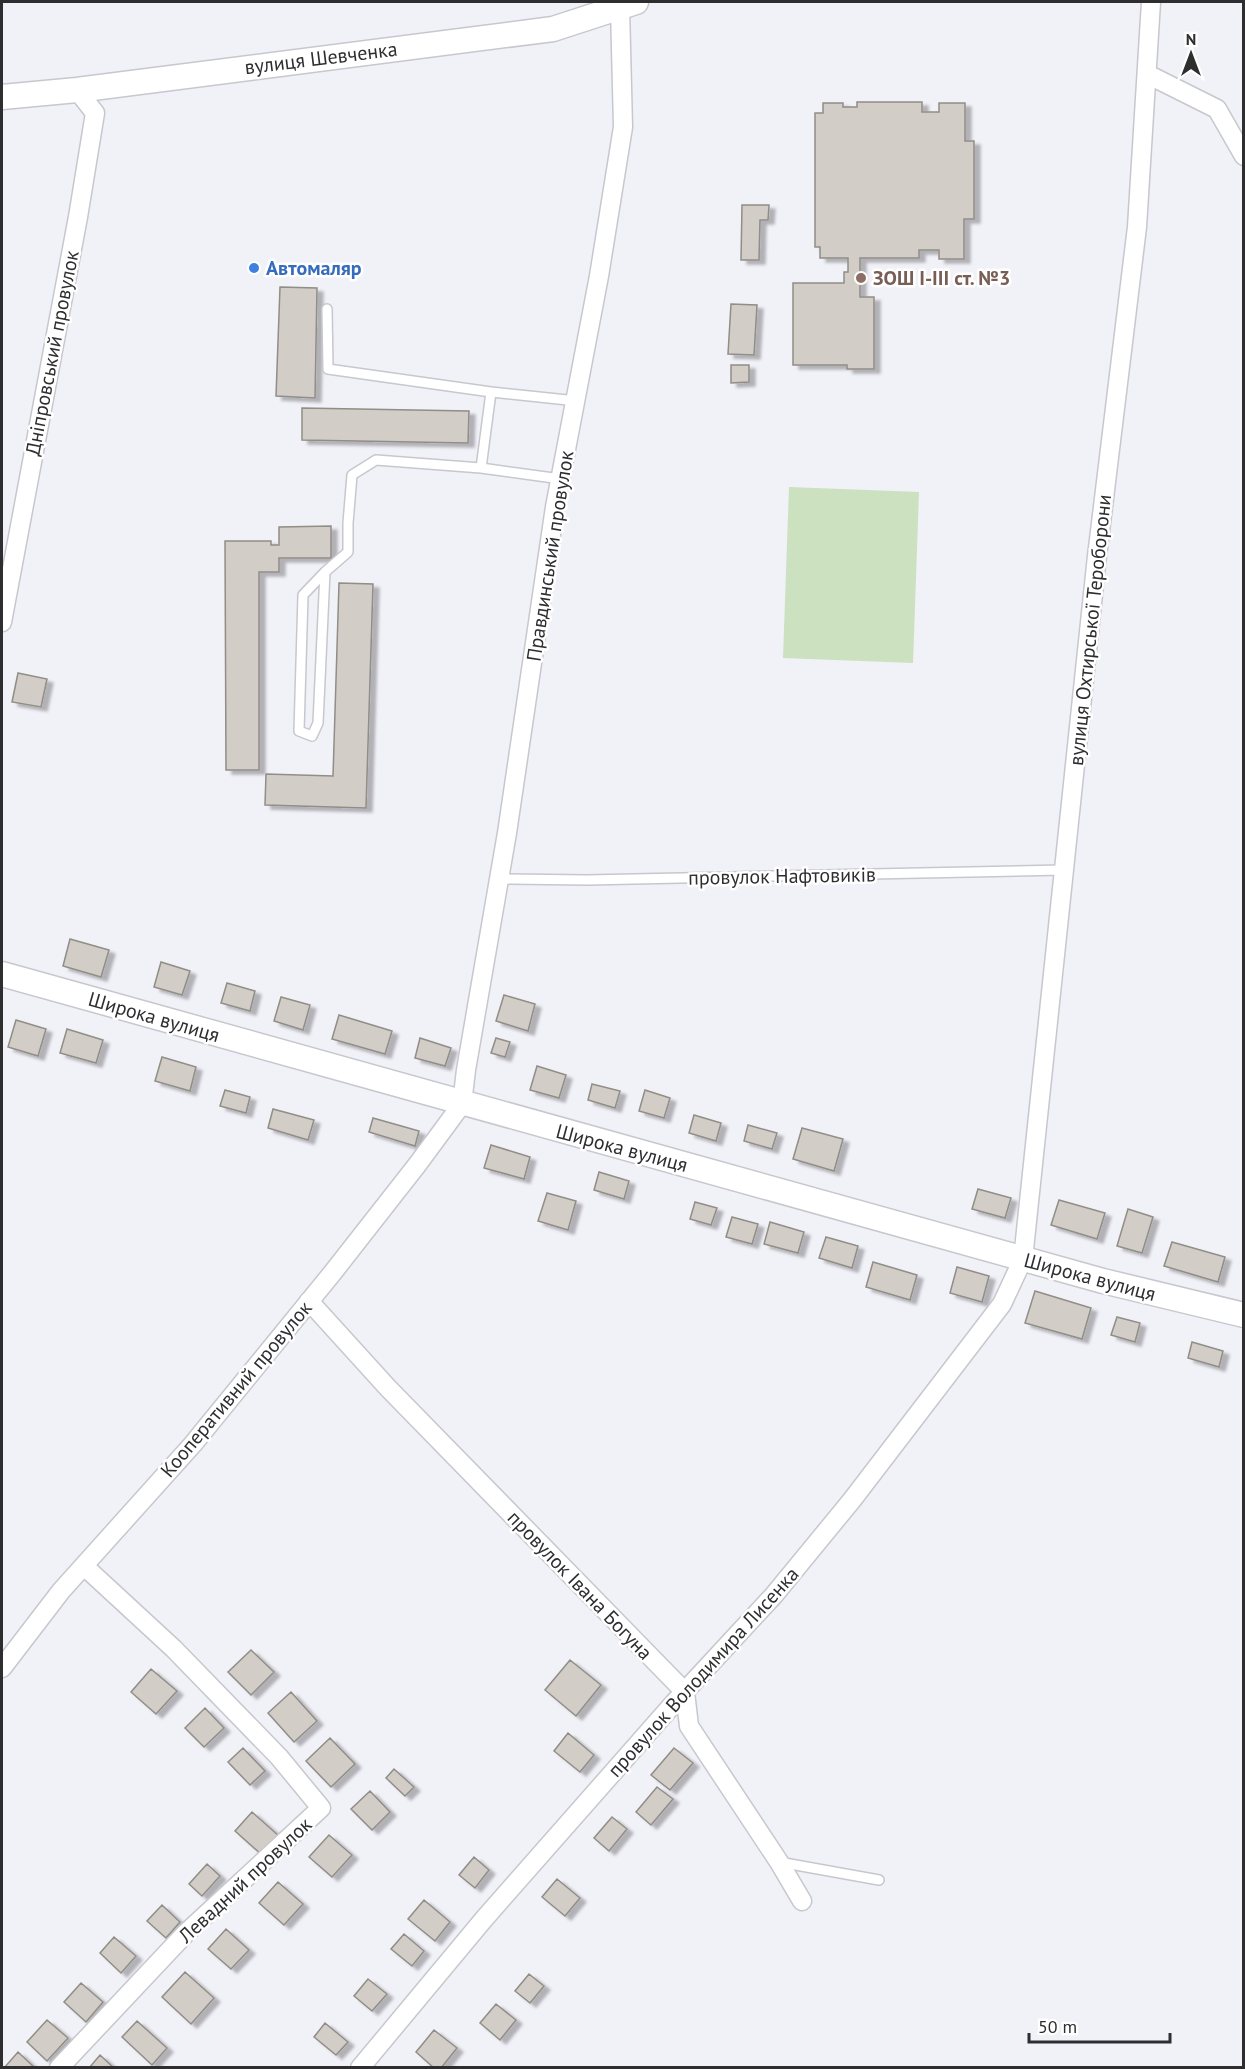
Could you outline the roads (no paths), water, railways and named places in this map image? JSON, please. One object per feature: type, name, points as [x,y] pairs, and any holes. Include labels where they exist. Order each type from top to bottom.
[{"type":"street","name":"вулиця Охтирської Тероборони","points":[[1023,1259],[1097,556],[1137,227],[1151,2]]},
{"type":"street","name":"вулиця Шевченка","points":[[2,97],[77,90],[553,29],[628,5]]},
{"type":"street","name":"Правдинський провулок","points":[[462,1104],[561,479],[577,401],[623,127],[628,5]]},
{"type":"street","points":[[1147,74],[1217,109],[1244,156]]},
{"type":"street","name":"Дніпровський провулок","points":[[2,622],[78,217],[95,113],[77,90]]},
{"type":"street","name":"Широка вулиця","points":[[2,974],[1103,1281],[1244,1315]]},
{"type":"street","name":"Кооперативний провулок","points":[[2,1668],[61,1591],[193,1444],[417,1166],[462,1104]]},
{"type":"street","name":"провулок Володимира Лисенка","points":[[360,2067],[484,1919],[774,1595],[852,1500],[1002,1304],[1023,1259]]},
{"type":"street","name":"провулок Івана Богуна","points":[[309,1301],[388,1388],[685,1692]]},
{"type":"street","name":"Левадний провулок","points":[[59,2067],[186,1933],[321,1808],[279,1757],[182,1657],[84,1566]]},
{"type":"street","points":[[685,1692],[689,1726],[779,1862],[802,1901]]},
{"type":"lane","points":[[327,309],[328,369],[491,392],[577,401]]},
{"type":"lane","points":[[481,468],[491,392]]},
{"type":"lane","points":[[325,572],[318,723],[312,736],[299,730],[303,595],[325,572],[348,552],[352,475],[376,460],[481,468],[561,479]]},
{"type":"lane","name":"провулок Нафтовиків","points":[[499,879],[599,880],[1064,870]]},
{"type":"lane","points":[[779,1862],[879,1880]]},
{"type":"place","name":"Автомаляр","points":[[254,268]]},
{"type":"place","name":"ЗОШ І-ІІІ ст. №3","points":[[861,278]]}]
